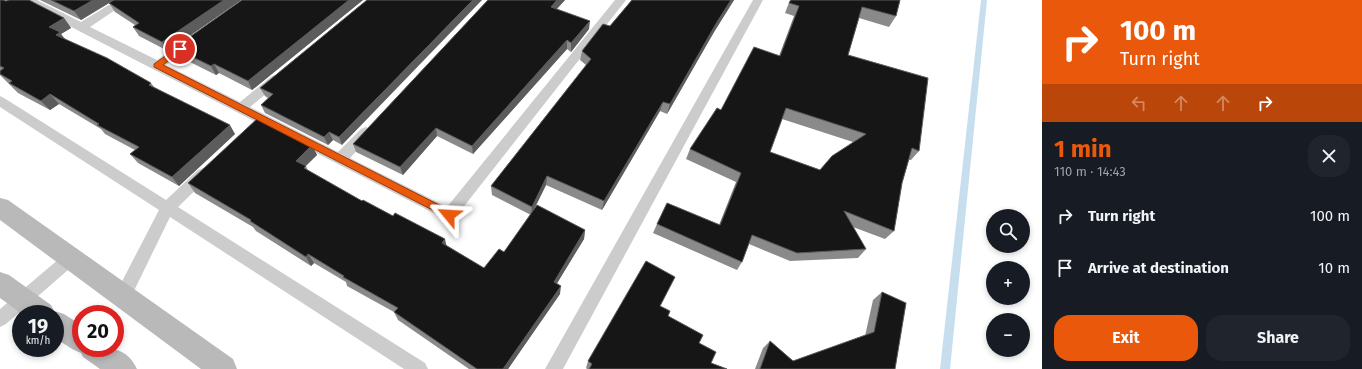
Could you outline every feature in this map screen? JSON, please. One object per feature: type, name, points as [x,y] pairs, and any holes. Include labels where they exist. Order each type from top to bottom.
[{"type":"main road","points":[[0,207],[223,369]]},
{"type":"main road","points":[[0,283],[29,305]]},
{"type":"main road","points":[[105,357],[122,369]]},
{"type":"lane","points":[[29,0],[449,215],[621,0]]},
{"type":"lane","points":[[81,27],[126,0]]},
{"type":"lane","points":[[554,369],[758,0]]},
{"type":"lane","points":[[157,66],[201,35]]},
{"type":"lane","points":[[241,108],[283,74]]},
{"type":"lane","points":[[0,101],[419,369]]},
{"type":"lane","points":[[250,129],[262,119]]},
{"type":"lane","points":[[340,159],[372,125]]},
{"type":"lane","points":[[123,296],[167,208],[212,166]]},
{"type":"lane","points":[[0,319],[71,258]]},
{"type":"building","points":[[0,0],[29,0],[64,18],[49,27],[60,32],[56,35],[107,58],[151,83],[149,85],[230,125],[172,177],[130,154],[139,147],[97,125],[99,124],[50,94],[41,101],[9,83],[12,81],[0,74],[0,71],[4,68],[0,66]]},
{"type":"building","points":[[51,0],[93,0],[74,11]]},
{"type":"building","points":[[114,0],[224,0],[162,42],[133,27],[139,23],[109,3]]},
{"type":"building","points":[[242,0],[349,0],[248,81],[214,64],[211,66],[174,48]]},
{"type":"building","points":[[367,0],[473,0],[339,137],[329,132],[324,137],[261,105],[273,94],[260,88]]},
{"type":"building","points":[[488,0],[557,0],[551,7],[590,21],[571,43],[567,40],[472,146],[436,128],[400,167],[353,144]]},
{"type":"building","points":[[632,0],[731,0],[670,104],[663,102],[604,201],[547,176],[532,207],[491,186],[591,59],[582,51],[603,24],[610,26]]},
{"type":"building","points":[[791,0],[900,0],[896,16],[862,7],[848,55],[928,78],[919,151],[912,148],[902,183],[894,231],[844,211],[866,249],[797,253],[752,235],[742,262],[657,224],[667,203],[720,225],[741,173],[690,149],[717,108],[721,110],[754,47],[780,56],[799,6],[789,3]],"holes":[[[786,108],[866,134],[832,156],[820,170],[770,152]]]},
{"type":"building","points":[[258,118],[312,145],[296,161],[306,166],[304,168],[362,201],[363,200],[393,216],[395,213],[445,239],[442,243],[484,268],[499,249],[504,252],[537,205],[585,230],[554,282],[561,286],[503,369],[477,369],[394,312],[398,308],[343,277],[344,276],[308,254],[306,257],[250,221],[251,220],[188,183]]},
{"type":"building","points":[[646,261],[675,277],[660,306],[670,311],[668,316],[703,335],[699,343],[716,352],[711,363],[727,369],[589,369],[592,364],[588,361]]},
{"type":"building","points":[[882,292],[906,303],[895,369],[760,369],[770,341],[793,361],[874,332]]},
{"type":"waterway","points":[[945,369],[984,0]]},
{"type":"route","points":[[180,49],[157,66],[449,215]]}]
